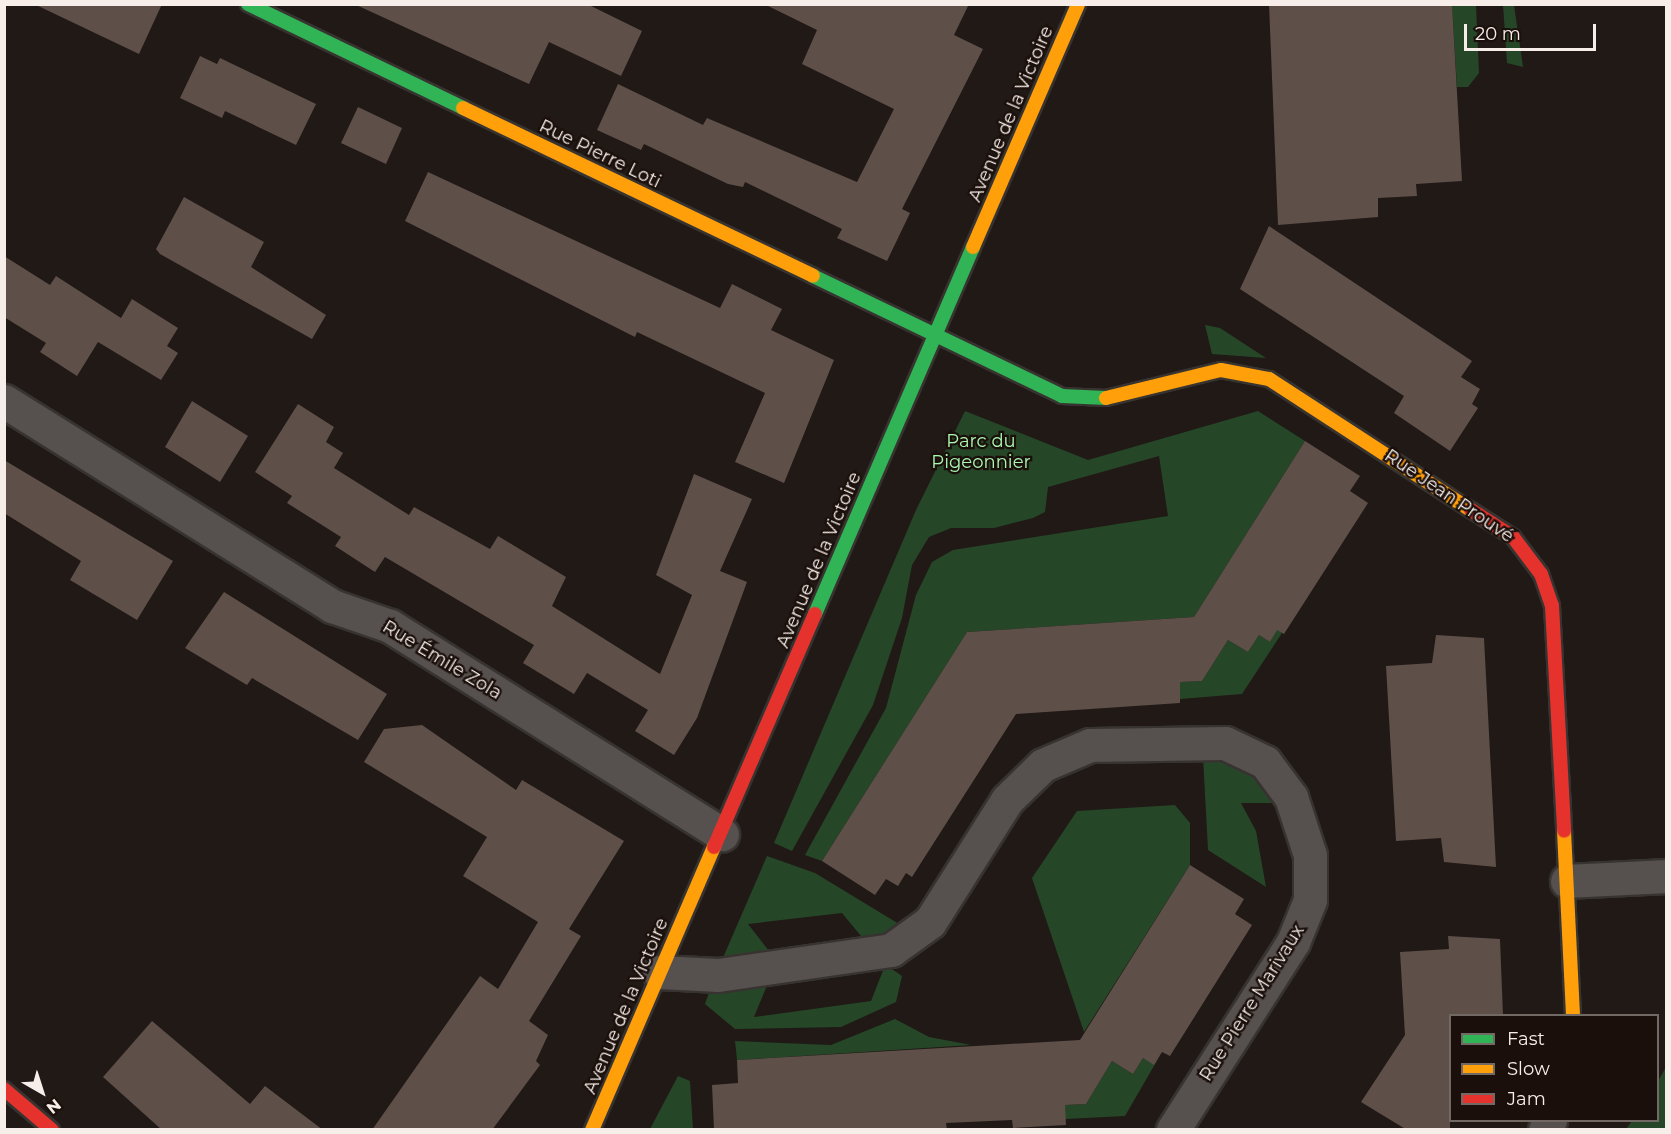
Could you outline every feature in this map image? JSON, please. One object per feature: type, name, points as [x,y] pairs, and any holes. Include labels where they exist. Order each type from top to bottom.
[{"type":"street","name":"Rue Pierre Loti","points":[[248,4],[936,336]]},
{"type":"street","name":"Avenue de la Victoire","points":[[592,1130],[659,972],[722,834],[1078,4]]},
{"type":"street","name":"Rue Jean Prouvé","points":[[936,336],[1062,396],[1083,401],[1221,370],[1249,371],[1269,379],[1513,537],[1541,574],[1552,606],[1573,1014]]},
{"type":"street","name":"Rue Émile Zola","points":[[4,401],[332,606],[390,626],[722,834]]},
{"type":"street","name":"Rue Pierre Marivaux","points":[[659,972],[718,975],[891,950],[930,922],[1007,800],[1043,765],[1090,745],[1225,743],[1265,762],[1291,797],[1310,855],[1310,900],[1293,942],[1173,1130]]},
{"type":"street","points":[[1567,881],[1666,876]]},
{"type":"street","points":[[4,1089],[52,1130]]},
{"type":"green space","points":[[1452,5],[1476,5],[1479,73],[1468,87],[1457,87]]},
{"type":"green space","points":[[1503,5],[1514,5],[1523,67],[1507,63]]},
{"type":"green space","points":[[1205,325],[1220,328],[1266,358],[1212,354]]},
{"type":"green space","name":"Parc du Pigeonnier","points":[[965,411],[1088,460],[1258,411],[1305,441],[1194,617],[967,632],[822,861],[805,855],[886,708],[916,595],[932,562],[953,550],[1168,516],[1159,456],[1048,487],[1045,512],[1033,518],[994,528],[951,528],[929,537],[912,565],[902,618],[873,705],[792,851],[774,843],[916,510]]},
{"type":"green space","points":[[1277,629],[1282,633],[1242,694],[1180,699],[1179,682],[1202,681],[1228,640],[1248,652],[1259,635],[1270,642]]},
{"type":"green space","points":[[1212,755],[1246,766],[1279,803],[1241,803],[1256,831],[1266,887],[1208,850],[1203,757]]},
{"type":"green space","points":[[1175,805],[1190,823],[1190,865],[1084,1032],[1032,878],[1077,811]]},
{"type":"green space","points":[[767,856],[815,873],[904,927],[866,942],[842,913],[748,924],[773,956],[722,960]]},
{"type":"green space","points":[[889,967],[902,976],[896,1002],[841,1027],[735,1029],[705,1004],[711,987],[768,983],[754,1017],[871,1001],[884,968]]},
{"type":"green space","points":[[895,1019],[929,1037],[971,1045],[737,1060],[735,1041],[831,1045]]},
{"type":"green space","points":[[1162,1052],[1125,1116],[1065,1119],[1065,1105],[1086,1104],[1112,1061],[1133,1074],[1143,1058],[1154,1064]]},
{"type":"green space","points":[[1666,1067],[1666,1129],[1626,1129],[1631,1122],[1659,1122],[1659,1079]]},
{"type":"green space","points":[[678,1076],[690,1081],[693,1129],[650,1129]]},
{"type":"building","points":[[34,4],[162,4],[139,54]]},
{"type":"building","points":[[354,4],[587,4],[642,31],[621,76],[549,42],[529,84]]},
{"type":"building","points":[[764,4],[969,4],[954,35],[983,49],[902,209],[910,213],[887,261],[837,238],[842,229],[745,182],[743,187],[728,184],[644,144],[641,150],[597,130],[618,84],[703,125],[707,118],[857,182],[894,109],[802,64],[817,30]]},
{"type":"building","points":[[1269,4],[1452,4],[1462,181],[1416,184],[1417,196],[1378,198],[1378,217],[1278,225]]},
{"type":"building","points":[[200,56],[217,64],[220,58],[316,104],[296,145],[225,111],[222,118],[180,98]]},
{"type":"building","points":[[358,107],[402,128],[386,164],[341,143]]},
{"type":"building","points":[[428,172],[720,308],[732,284],[782,309],[771,330],[834,360],[784,483],[735,462],[765,393],[637,332],[635,337],[405,221]]},
{"type":"building","points":[[184,197],[264,242],[251,267],[326,315],[312,339],[160,254],[156,249]]},
{"type":"building","points":[[1269,226],[1472,361],[1461,377],[1480,389],[1472,404],[1478,408],[1450,451],[1394,413],[1404,396],[1240,289]]},
{"type":"building","points":[[4,256],[50,285],[56,276],[121,318],[132,299],[178,328],[167,346],[178,353],[161,380],[98,342],[77,376],[40,352],[46,343],[4,317]]},
{"type":"building","points":[[192,401],[248,436],[220,482],[165,447]]},
{"type":"building","points":[[298,404],[334,427],[326,442],[343,453],[334,468],[409,515],[414,507],[490,549],[498,536],[566,577],[552,606],[660,674],[692,595],[656,575],[694,474],[752,499],[720,571],[747,582],[697,718],[674,755],[635,731],[648,710],[587,673],[574,694],[523,663],[534,645],[385,557],[375,572],[335,546],[341,537],[287,503],[292,496],[255,472]]},
{"type":"building","points":[[1305,441],[1360,476],[1350,491],[1368,503],[1284,634],[1277,630],[1270,642],[1259,635],[1248,652],[1228,640],[1202,681],[1180,682],[1180,703],[1016,714],[912,877],[906,873],[898,886],[886,879],[875,895],[822,861],[967,632],[1194,617]]},
{"type":"building","points":[[4,460],[173,561],[137,620],[70,580],[81,561],[4,513]]},
{"type":"building","points":[[224,592],[387,694],[358,740],[252,678],[247,685],[185,648]]},
{"type":"building","points":[[1436,635],[1484,638],[1496,867],[1444,862],[1441,838],[1396,841],[1386,666],[1432,663]]},
{"type":"building","points":[[422,725],[516,790],[522,780],[624,841],[569,929],[581,936],[529,1021],[548,1035],[536,1061],[540,1065],[492,1130],[372,1130],[480,976],[498,989],[538,922],[463,876],[487,837],[364,762],[384,729]]},
{"type":"building","points":[[1190,865],[1244,899],[1235,914],[1252,925],[1170,1056],[1162,1052],[1154,1065],[1143,1058],[1133,1074],[1112,1061],[1086,1104],[1065,1105],[1066,1125],[1013,1128],[1012,1120],[946,1123],[947,1130],[714,1130],[712,1085],[738,1083],[737,1060],[1080,1040]]},
{"type":"building","points":[[1448,936],[1500,939],[1503,1014],[1449,1014],[1450,1130],[1407,1130],[1361,1102],[1405,1035],[1400,952],[1449,949]]},
{"type":"building","points":[[152,1021],[250,1104],[265,1086],[323,1130],[162,1130],[103,1077]]},
{"type":"traffic: fast","points":[[248,4],[463,108]]},
{"type":"traffic: fast","points":[[815,614],[973,247]]},
{"type":"traffic: fast","points":[[813,276],[1062,396],[1106,398]]},
{"type":"traffic: slow","points":[[973,247],[1078,4]]},
{"type":"traffic: slow","points":[[463,108],[813,276]]},
{"type":"traffic: slow","points":[[1106,398],[1221,370],[1269,379],[1471,510]]},
{"type":"traffic: slow","points":[[1564,831],[1573,1014]]},
{"type":"traffic: slow","points":[[592,1130],[714,847]]},
{"type":"traffic: jam","points":[[1471,510],[1513,537],[1541,574],[1552,606],[1564,831]]},
{"type":"traffic: jam","points":[[714,847],[815,614]]},
{"type":"traffic: jam","points":[[4,1089],[52,1130]]}]
